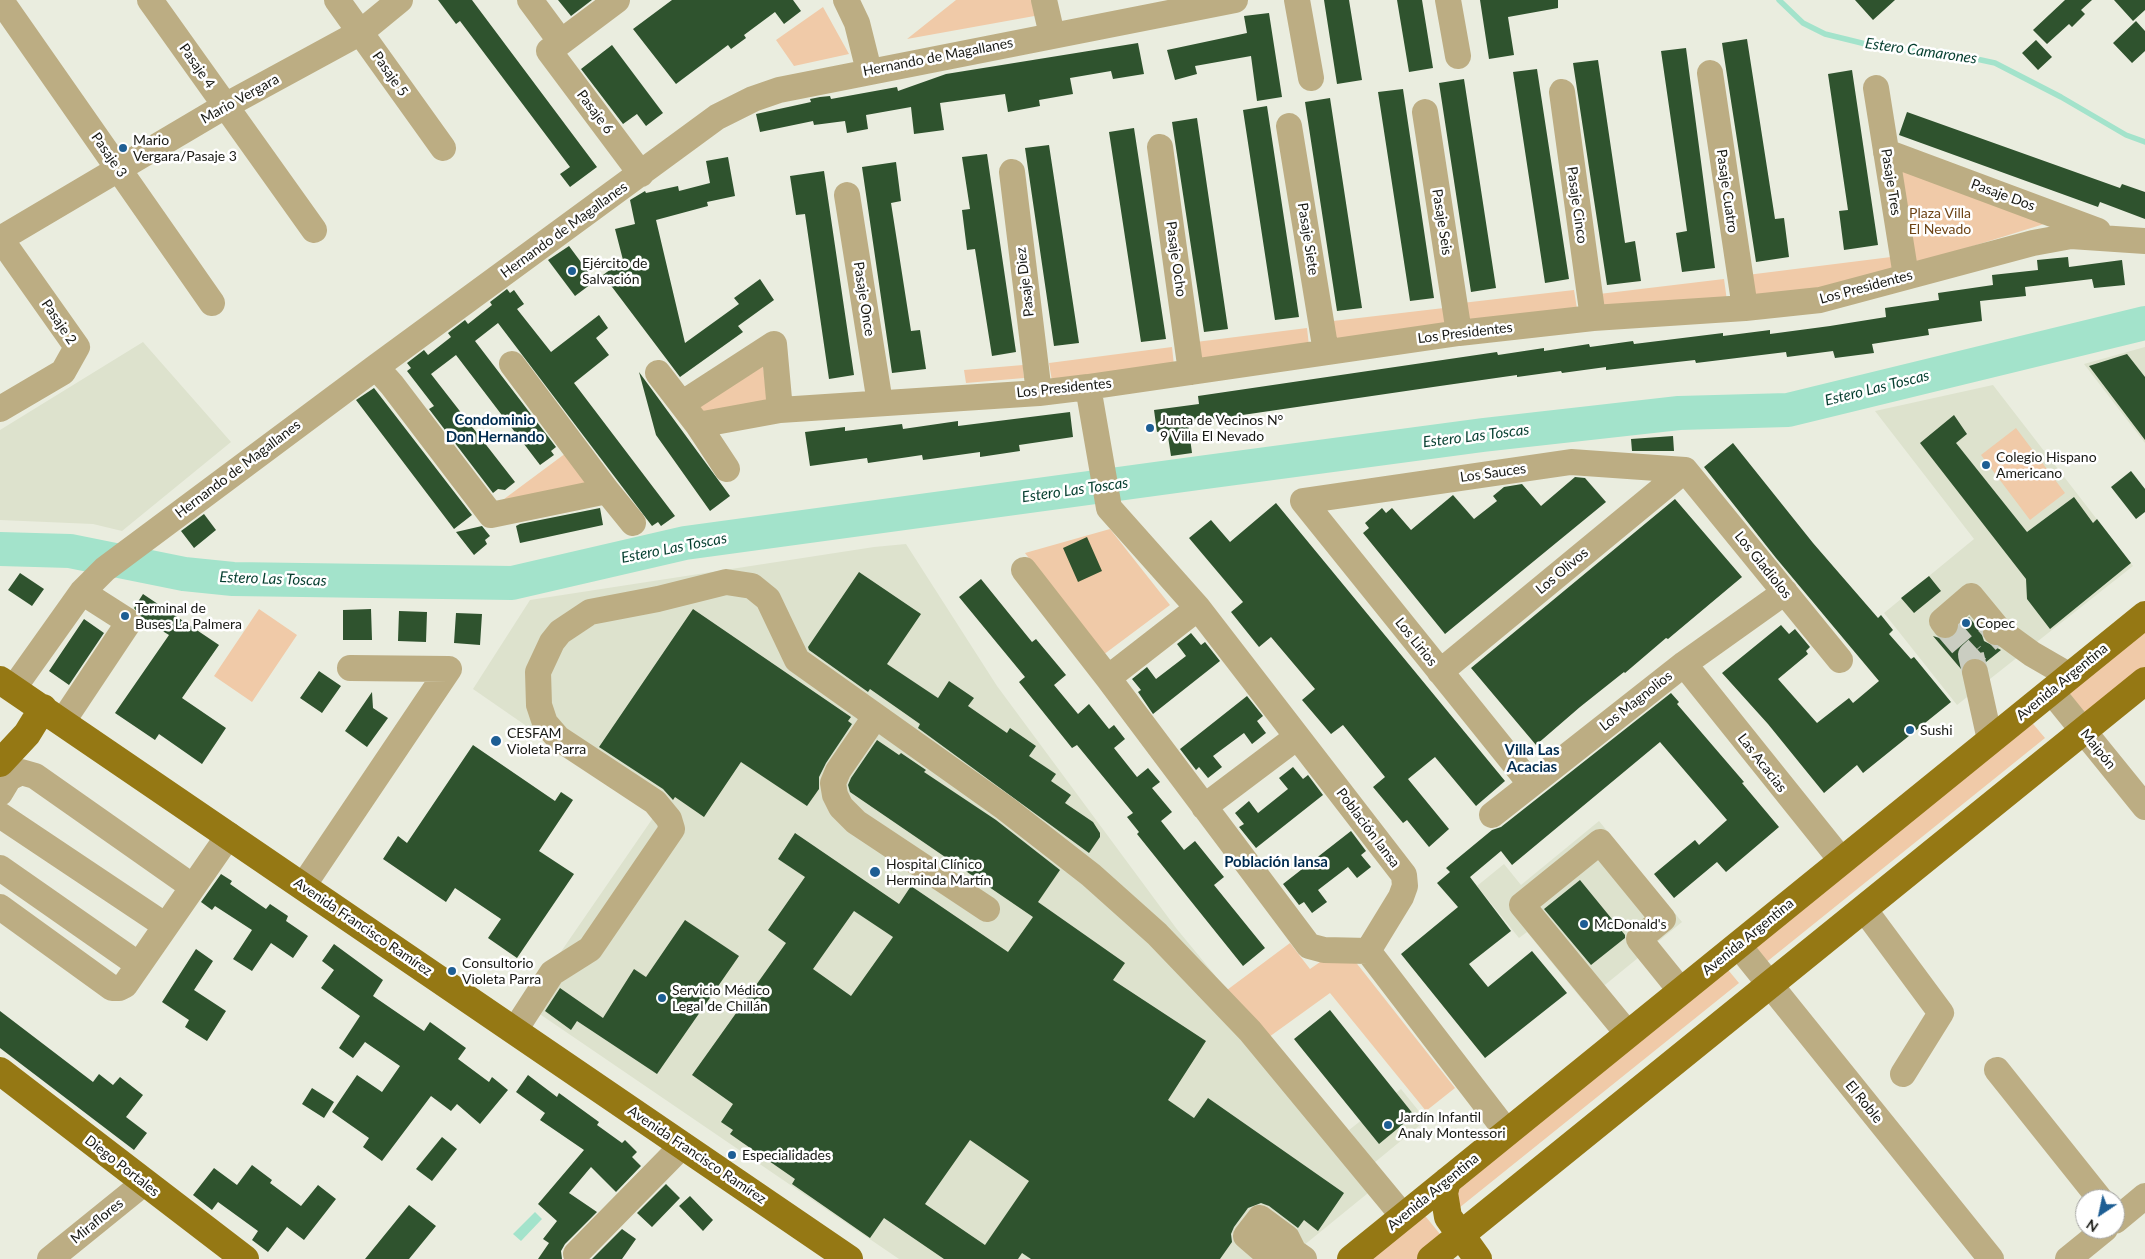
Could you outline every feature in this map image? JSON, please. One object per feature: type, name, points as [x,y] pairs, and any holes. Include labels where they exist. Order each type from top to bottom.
[{"type":"main road","name":"Avenida Argentina","points":[[1351,1259],[2145,615]]},
{"type":"main road","points":[[1432,1259],[2145,681]]},
{"type":"main road","name":"Avenida Francisco Ramírez","points":[[7,684],[849,1259]]},
{"type":"main road","points":[[0,763],[27,734],[53,714]]},
{"type":"main road","name":"Diego Portales","points":[[0,1071],[245,1259]]},
{"type":"main road","points":[[1447,1181],[1444,1205],[1448,1217],[1478,1259]]},
{"type":"street","name":"Pasaje 4","points":[[150,0],[314,230]]},
{"type":"street","name":"Pasaje 5","points":[[337,0],[443,148]]},
{"type":"street","name":"Mario Vergara","points":[[0,239],[225,106],[361,32],[400,0]]},
{"type":"street","name":"Pasaje 6","points":[[530,0],[555,46],[641,174]]},
{"type":"street","points":[[555,46],[617,0]]},
{"type":"street","points":[[846,0],[857,23],[870,71]]},
{"type":"street","points":[[1044,0],[1052,35]]},
{"type":"street","name":"Hernando de Magallanes","points":[[7,684],[82,592],[105,569],[376,367],[717,118],[753,99],[779,90],[1235,0]]},
{"type":"street","points":[[1297,0],[1311,78]]},
{"type":"street","points":[[1448,0],[1458,56]]},
{"type":"street","name":"Pasaje 3","points":[[8,7],[212,303]]},
{"type":"street","name":"Pasaje Cuatro","points":[[1710,73],[1745,308]]},
{"type":"street","name":"Pasaje Tres","points":[[1876,88],[1906,276]]},
{"type":"street","name":"Pasaje Cinco","points":[[1562,92],[1593,318]]},
{"type":"street","name":"Pasaje Seis","points":[[1425,112],[1459,333]]},
{"type":"street","name":"Pasaje Siete","points":[[1289,126],[1326,352]]},
{"type":"street","name":"Pasaje Ocho","points":[[1160,147],[1191,372]]},
{"type":"street","name":"Pasaje Dos","points":[[1886,152],[2132,240]]},
{"type":"street","name":"Pasaje Diez","points":[[1012,172],[1039,392]]},
{"type":"street","name":"Pasaje Once","points":[[847,195],[880,403]]},
{"type":"street","name":"Los Presidentes","points":[[698,425],[780,410],[1088,387],[1459,333],[1593,318],[1745,308],[1820,300],[1906,276],[2071,236],[2132,240]]},
{"type":"street","name":"Pasaje 2","points":[[0,239],[78,346],[63,372],[0,410]]},
{"type":"street","points":[[683,403],[774,344],[780,410]]},
{"type":"street","points":[[512,364],[606,491],[633,523]]},
{"type":"street","points":[[376,367],[491,515],[606,491]]},
{"type":"street","points":[[658,373],[683,403],[727,469]]},
{"type":"street","name":"Población Iansa","points":[[1088,387],[1106,489],[1404,875],[1405,886],[1401,897],[1368,951]]},
{"type":"street","name":"Los Sauces","points":[[1303,500],[1571,462],[1685,470]]},
{"type":"street","name":"Los Gladiolos","points":[[1685,470],[1840,660]]},
{"type":"street","name":"Los Olivos","points":[[1440,672],[1685,470]]},
{"type":"street","name":"Los Lirios","points":[[1303,500],[1530,784]]},
{"type":"street","points":[[1024,570],[1108,678],[1309,946],[1324,950],[1368,951],[1507,1132]]},
{"type":"street","points":[[515,1030],[552,974],[590,950],[672,828],[669,819],[655,802],[558,738],[545,723],[540,705],[538,672],[552,642],[560,632],[590,612],[658,599],[726,582],[752,586],[768,599],[797,660],[1020,820],[1091,875],[1157,934],[1250,1031],[1403,1216]]},
{"type":"street","points":[[53,714],[129,622],[82,592]]},
{"type":"street","name":"Los Magnolios","points":[[1492,815],[1684,664],[1785,592]]},
{"type":"street","points":[[1945,625],[1942,621],[1971,596],[1998,631],[2032,654],[2060,684]]},
{"type":"street","points":[[1108,678],[1198,608]]},
{"type":"street","name":"Las Acacias","points":[[1684,664],[1842,860]]},
{"type":"street","points":[[304,886],[449,669],[350,668]]},
{"type":"street","points":[[1975,672],[1990,740]]},
{"type":"street","name":"Maipón","points":[[2060,684],[2083,731],[2145,807]]},
{"type":"street","points":[[875,716],[838,771],[833,783],[835,795],[841,807],[856,822],[987,909]]},
{"type":"street","points":[[1204,806],[1297,737]]},
{"type":"street","points":[[0,793],[9,778],[21,772],[35,776],[193,887]]},
{"type":"street","points":[[0,815],[166,926]]},
{"type":"street","points":[[0,907],[112,988],[119,988],[125,984],[139,965],[229,835]]},
{"type":"street","points":[[1628,1034],[1522,905],[1600,842],[1663,919],[1638,939],[1681,991]]},
{"type":"street","points":[[0,868],[139,965]]},
{"type":"street","points":[[1864,910],[1941,1013],[1903,1074]]},
{"type":"street","name":"El Roble","points":[[1738,945],[1991,1259]]},
{"type":"street","points":[[1997,1070],[2092,1189]]},
{"type":"street","points":[[576,1254],[683,1145]]},
{"type":"street","name":"Miraflores","points":[[50,1259],[144,1183]]},
{"type":"street","points":[[2125,1212],[2145,1196]]},
{"type":"street","points":[[2068,1259],[2092,1239]]},
{"type":"shaded area","points":[[143,342],[231,442],[122,531],[93,524],[0,520],[0,430]]},
{"type":"shaded area","points":[[2145,347],[2145,443],[2084,364]]},
{"type":"shaded area","name":"Colegio Hispano Americano","points":[[1993,385],[2133,566],[1957,705],[1884,613],[1974,539],[1875,411]]},
{"type":"shaded area","name":"Hospital Clínico Herminda Martín","points":[[906,544],[997,686],[1176,928],[1384,1180],[1287,1259],[899,1259],[525,1004],[655,815],[473,689],[530,600],[874,547]]},
{"type":"shaded area","points":[[1599,821],[1682,922],[1584,1002],[1527,932],[1519,938],[1477,886],[1504,864],[1521,885]]},
{"type":"shaded area","name":"Jardín Infantil Analy Montessori","points":[[1401,1089],[1426,1120],[1374,1163],[1349,1130]]},
{"type":"shaded area","points":[[535,1212],[542,1219],[521,1241],[513,1234]]},
{"type":"green space","points":[[956,0],[1037,0],[1040,15],[907,39]]},
{"type":"green space","points":[[823,7],[849,54],[794,66],[776,40]]},
{"type":"green space","name":"Plaza Villa El Nevado","points":[[1895,166],[2044,224],[1912,265]]},
{"type":"green space","points":[[1891,257],[1893,272],[1752,302],[1747,275]]},
{"type":"green space","points":[[1724,279],[1727,301],[1601,305],[1599,294]]},
{"type":"green space","points":[[1574,290],[1577,309],[1466,321],[1462,303]]},
{"type":"green space","points":[[1444,308],[1446,326],[1335,339],[1333,321]]},
{"type":"green space","points":[[1307,328],[1309,346],[1198,360],[1196,342]]},
{"type":"green space","points":[[1172,347],[1174,366],[1052,381],[1049,363]]},
{"type":"green space","points":[[763,364],[767,402],[705,415],[696,404]]},
{"type":"green space","points":[[1023,365],[1024,378],[966,383],[964,370]]},
{"type":"green space","points":[[2016,428],[2065,493],[2030,520],[1981,455]]},
{"type":"green space","points":[[566,453],[591,486],[496,505]]},
{"type":"green space","points":[[1110,529],[1170,605],[1103,655],[1025,553]]},
{"type":"green space","points":[[259,609],[297,635],[252,702],[214,676]]},
{"type":"green space","points":[[2145,623],[2145,676],[2084,726],[2058,694]]},
{"type":"green space","points":[[2023,712],[2045,738],[1764,964],[1741,935]]},
{"type":"green space","points":[[1290,943],[1310,969],[1343,946],[1455,1088],[1426,1111],[1330,993],[1269,1037],[1227,990]]},
{"type":"green space","points":[[1714,953],[1739,983],[1449,1216],[1432,1194]]},
{"type":"green space","points":[[1422,1212],[1444,1239],[1420,1259],[1363,1259]]},
{"type":"building","points":[[438,0],[472,0],[597,167],[570,187],[560,174],[570,167],[460,21],[456,24]]},
{"type":"building","points":[[558,0],[592,0],[571,16]]},
{"type":"building","points":[[672,0],[793,0],[801,11],[784,24],[775,12],[744,35],[746,38],[731,49],[728,45],[676,84],[633,29]]},
{"type":"building","points":[[1324,0],[1349,0],[1362,80],[1337,84]]},
{"type":"building","points":[[1397,0],[1422,0],[1433,68],[1409,72]]},
{"type":"building","points":[[1480,0],[1558,0],[1558,8],[1508,17],[1514,55],[1489,59]]},
{"type":"building","points":[[1855,0],[1895,0],[1873,20]]},
{"type":"building","points":[[2065,0],[2092,0],[2081,10],[2085,14],[2072,27],[2069,24],[2047,44],[2033,30]]},
{"type":"building","points":[[2114,0],[2145,0],[2145,10],[2133,21]]},
{"type":"building","points":[[1269,13],[1282,97],[1257,101],[1251,56],[1195,66],[1197,74],[1175,80],[1167,50],[1247,33],[1244,16]]},
{"type":"building","points":[[2136,21],[2145,31],[2145,51],[2132,63],[2113,43]]},
{"type":"building","points":[[1747,39],[1775,219],[1784,218],[1789,257],[1756,262],[1722,43]]},
{"type":"building","points":[[2036,40],[2052,57],[2038,70],[2022,53]]},
{"type":"building","points":[[1138,43],[1144,74],[1113,79],[1111,71],[1070,78],[1073,94],[1039,100],[1040,106],[1008,112],[1005,94],[940,103],[944,130],[914,134],[911,107],[866,115],[868,129],[847,133],[845,121],[814,125],[813,121],[760,132],[756,114],[811,102],[810,99],[820,97],[830,96],[831,99],[897,87],[898,91],[946,74]]},
{"type":"building","points":[[612,45],[663,113],[646,126],[637,114],[623,124],[581,69]]},
{"type":"building","points":[[1686,48],[1715,268],[1682,272],[1676,233],[1687,231],[1661,51]]},
{"type":"building","points":[[1598,60],[1625,243],[1635,241],[1641,281],[1607,285],[1573,63]]},
{"type":"building","points":[[1537,69],[1569,279],[1545,283],[1513,72]]},
{"type":"building","points":[[1852,70],[1878,245],[1844,250],[1839,211],[1848,210],[1828,74]]},
{"type":"building","points":[[1464,79],[1496,288],[1471,292],[1439,83]]},
{"type":"building","points":[[1403,89],[1434,298],[1410,301],[1378,92]]},
{"type":"building","points":[[1330,98],[1362,308],[1337,311],[1305,102]]},
{"type":"building","points":[[1267,106],[1299,317],[1275,320],[1243,110]]},
{"type":"building","points":[[1907,112],[2120,188],[2122,184],[2145,192],[2145,219],[2100,202],[2098,207],[1899,135]]},
{"type":"building","points":[[1197,118],[1228,329],[1204,332],[1172,122]]},
{"type":"building","points":[[1134,128],[1166,339],[1141,342],[1109,132]]},
{"type":"building","points":[[1049,145],[1079,343],[1054,346],[1025,148]]},
{"type":"building","points":[[987,154],[1016,352],[992,356],[975,249],[967,250],[962,210],[970,209],[962,157]]},
{"type":"building","points":[[728,157],[735,196],[707,202],[708,206],[656,220],[685,343],[739,304],[734,298],[760,279],[774,300],[738,326],[743,332],[680,377],[603,275],[623,260],[615,229],[635,224],[630,200],[645,191],[646,193],[678,186],[679,191],[710,183],[706,161]]},
{"type":"building","points":[[896,162],[901,201],[891,203],[911,331],[920,330],[926,369],[892,373],[862,167]]},
{"type":"building","points":[[824,171],[854,375],[829,379],[805,214],[796,215],[790,176]]},
{"type":"building","name":"Ejército de Salvación","points":[[569,246],[595,281],[575,296],[548,260]]},
{"type":"building","points":[[2068,257],[2069,267],[2122,260],[2125,285],[2094,288],[2092,279],[2025,287],[2026,296],[1980,301],[1982,321],[1928,329],[1929,335],[1872,344],[1874,353],[1835,358],[1833,351],[1787,357],[1786,352],[1696,363],[1695,360],[1606,370],[1606,367],[1562,373],[1561,371],[1517,377],[1517,375],[1440,386],[1188,423],[1192,453],[1171,456],[1167,430],[1157,432],[1154,410],[1199,404],[1198,396],[1497,352],[1498,355],[1544,348],[1544,351],[1589,344],[1590,347],[1633,341],[1634,344],[1723,333],[1723,336],[1770,330],[1770,334],[1830,326],[1886,317],[1885,308],[1939,300],[1938,293],[1993,285],[1992,275],[2038,270],[2037,260]]},
{"type":"building","points":[[507,289],[510,293],[514,290],[524,304],[517,309],[551,352],[599,315],[608,328],[596,338],[609,355],[574,383],[675,516],[661,526],[658,522],[652,526],[498,323],[475,341],[556,447],[551,451],[554,455],[540,465],[456,355],[431,374],[515,482],[505,490],[498,489],[493,493],[429,409],[434,406],[407,371],[411,368],[407,363],[424,350],[428,355],[451,337],[448,333],[465,320],[468,324],[492,305],[490,302]]},
{"type":"building","points":[[2127,354],[2145,377],[2145,440],[2089,366]]},
{"type":"building","points":[[639,372],[730,496],[710,511],[656,435]]},
{"type":"building","points":[[374,388],[472,515],[454,529],[356,400]]},
{"type":"building","points":[[1070,412],[1073,437],[1019,445],[1020,451],[980,457],[980,452],[923,460],[922,455],[868,463],[867,458],[810,466],[805,432],[845,427],[845,431],[902,424],[903,429],[958,421],[958,426]]},
{"type":"building","points":[[1954,415],[1967,434],[1956,443],[2027,532],[2074,497],[2093,523],[2097,519],[2131,563],[2050,629],[2027,599],[2026,579],[1920,443]]},
{"type":"building","points":[[1673,436],[1674,451],[1632,451],[1631,439]]},
{"type":"building","points":[[1733,443],[1813,543],[1878,618],[1881,615],[1893,630],[1889,634],[1911,659],[1914,657],[1951,702],[1863,773],[1857,765],[1824,793],[1768,724],[1722,673],[1781,625],[1789,634],[1795,629],[1810,647],[1806,651],[1808,654],[1778,679],[1817,723],[1849,698],[1853,703],[1879,681],[1776,558],[1704,467]]},
{"type":"building","points":[[2131,471],[2145,489],[2145,512],[2136,519],[2111,487]]},
{"type":"building","points":[[1575,477],[1585,478],[1606,502],[1445,634],[1363,533],[1369,528],[1365,523],[1382,508],[1386,513],[1392,508],[1411,530],[1453,495],[1474,519],[1497,501],[1493,496],[1504,487],[1522,484],[1541,506]]},
{"type":"building","points":[[1675,499],[1742,577],[1668,639],[1666,638],[1625,673],[1580,707],[1536,745],[1471,668]]},
{"type":"building","points":[[1276,503],[1505,781],[1476,806],[1435,757],[1408,779],[1449,829],[1429,847],[1407,820],[1403,823],[1373,787],[1385,777],[1343,725],[1331,734],[1302,700],[1315,689],[1271,637],[1259,647],[1231,612],[1243,602],[1189,538],[1211,520],[1230,542]]},
{"type":"building","points":[[600,508],[603,525],[520,543],[516,526],[520,524]]},
{"type":"building","points":[[204,514],[216,530],[194,548],[181,531]]},
{"type":"building","points":[[482,526],[490,536],[485,540],[487,544],[474,555],[456,532]]},
{"type":"building","points":[[1087,537],[1102,571],[1078,582],[1063,548]]},
{"type":"building","points":[[859,572],[921,614],[887,664],[938,698],[949,681],[974,698],[968,706],[1007,733],[1010,728],[1036,746],[1029,756],[1056,774],[1051,781],[1071,795],[1065,803],[1093,822],[1100,833],[1100,837],[1089,853],[918,728],[920,724],[870,689],[868,692],[809,650],[808,647]]},
{"type":"building","points":[[20,573],[44,589],[32,606],[8,590]]},
{"type":"building","points":[[1929,576],[1941,591],[1914,613],[1901,598]]},
{"type":"building","points":[[981,579],[1032,642],[1036,639],[1066,675],[1054,685],[1078,714],[1089,704],[1109,729],[1114,725],[1125,739],[1114,748],[1137,777],[1148,768],[1160,782],[1152,788],[1172,812],[1161,821],[1184,850],[1195,841],[1224,877],[1214,885],[1265,948],[1243,966],[1137,834],[1139,832],[1127,817],[1133,813],[1077,745],[1072,748],[1019,682],[1025,677],[959,597]]},
{"type":"building","points":[[143,594],[219,645],[182,698],[226,728],[202,764],[159,734],[155,740],[115,713],[169,635],[143,619],[134,608]]},
{"type":"building","points":[[371,609],[372,640],[343,640],[343,610]]},
{"type":"building","points":[[693,609],[851,717],[848,721],[852,724],[826,763],[819,777],[819,789],[807,806],[741,762],[704,817],[675,797],[673,800],[663,789],[599,747]]},
{"type":"building","points":[[399,611],[427,612],[426,642],[398,641]]},
{"type":"building","points":[[456,613],[482,614],[480,645],[454,643]]},
{"type":"building","points":[[1969,617],[1981,632],[1984,641],[2001,650],[1986,662],[1979,658],[1971,658],[1965,661],[1961,669],[1933,636],[1946,640],[1954,637],[1960,626]]},
{"type":"building","points":[[84,619],[104,633],[69,685],[49,671]]},
{"type":"building","points":[[1191,633],[1201,645],[1205,642],[1220,661],[1153,714],[1138,692],[1141,690],[1132,679],[1147,667],[1156,679],[1186,656],[1177,644]]},
{"type":"building","points":[[319,671],[341,686],[322,713],[300,698]]},
{"type":"building","points":[[372,692],[373,708],[388,718],[367,747],[345,731]]},
{"type":"building","points":[[1671,693],[1679,702],[1677,704],[1744,782],[1742,783],[1779,827],[1726,872],[1717,862],[1674,898],[1654,874],[1695,840],[1699,845],[1727,820],[1660,742],[1512,865],[1501,851],[1470,877],[1511,931],[1469,964],[1488,987],[1532,951],[1567,993],[1485,1058],[1401,954],[1458,907],[1437,883],[1450,872],[1446,868],[1492,830],[1501,827]]},
{"type":"building","points":[[1247,696],[1263,716],[1257,721],[1266,733],[1252,744],[1244,733],[1213,756],[1222,767],[1208,778],[1199,767],[1196,770],[1180,749]]},
{"type":"building","points":[[877,740],[926,770],[924,772],[996,820],[1060,870],[1038,902],[1125,963],[1113,980],[1206,1041],[1168,1100],[1194,1118],[1208,1098],[1344,1193],[1318,1231],[1304,1220],[1298,1228],[1269,1206],[1261,1203],[1248,1208],[1234,1227],[1231,1234],[1232,1242],[1220,1259],[1031,1259],[1022,1253],[1018,1259],[944,1259],[884,1218],[870,1238],[792,1184],[795,1179],[730,1134],[733,1130],[721,1122],[733,1104],[692,1075],[786,943],[768,930],[805,877],[778,859],[795,833],[899,904],[911,886],[1008,952],[1033,917],[850,792],[848,785]],"holes":[[[854,911],[893,937],[851,996],[813,969]],[[970,1140],[1029,1181],[985,1245],[925,1204]]]},
{"type":"building","points":[[473,745],[555,801],[561,792],[573,800],[539,851],[574,874],[517,958],[488,938],[501,919],[455,888],[446,902],[383,859],[398,836],[407,843]]},
{"type":"building","points":[[1293,767],[1303,779],[1308,775],[1323,795],[1256,848],[1239,827],[1244,824],[1235,813],[1249,801],[1258,813],[1288,789],[1279,778]]},
{"type":"building","points":[[1351,831],[1366,851],[1361,855],[1371,867],[1357,878],[1348,867],[1318,890],[1327,902],[1312,913],[1304,902],[1299,905],[1283,884]]},
{"type":"building","points":[[221,874],[232,881],[230,884],[266,909],[270,904],[288,916],[286,921],[308,936],[293,958],[271,943],[252,971],[233,959],[252,930],[215,906],[212,910],[201,902]]},
{"type":"building","name":"McDonald's","points":[[1580,880],[1625,935],[1625,938],[1591,965],[1544,909]]},
{"type":"building","name":"Servicio Médico Legal de Chillán","points":[[685,920],[739,956],[657,1074],[577,1021],[571,1030],[545,1011],[560,988],[603,1018],[634,969],[646,977]]},
{"type":"building","points":[[334,944],[383,980],[373,996],[424,1031],[430,1022],[466,1048],[458,1059],[489,1082],[492,1077],[508,1090],[480,1124],[457,1104],[451,1111],[431,1096],[382,1161],[363,1147],[369,1138],[332,1112],[357,1075],[382,1092],[400,1066],[365,1042],[353,1058],[339,1048],[360,1016],[321,988],[334,970],[322,961]]},
{"type":"building","points":[[196,949],[213,961],[194,990],[226,1011],[207,1041],[185,1027],[189,1020],[162,1002]]},
{"type":"building","points":[[1330,1010],[1414,1115],[1379,1144],[1294,1039]]},
{"type":"building","points":[[0,1011],[93,1082],[99,1074],[113,1085],[120,1077],[143,1095],[126,1117],[147,1133],[134,1150],[0,1048]]},
{"type":"building","points":[[528,1075],[557,1097],[559,1093],[599,1122],[597,1125],[622,1143],[625,1140],[637,1152],[632,1157],[641,1166],[616,1192],[591,1167],[569,1193],[597,1212],[565,1244],[561,1251],[562,1259],[538,1259],[549,1243],[543,1239],[557,1221],[538,1204],[584,1150],[540,1120],[545,1113],[516,1092]]},
{"type":"building","points":[[312,1088],[334,1102],[324,1118],[302,1104]]},
{"type":"building","points":[[442,1137],[457,1149],[432,1181],[416,1169]]},
{"type":"building","points":[[252,1165],[272,1180],[270,1183],[301,1206],[318,1185],[336,1199],[304,1240],[287,1227],[268,1252],[252,1240],[258,1231],[218,1202],[212,1210],[193,1195],[214,1168],[237,1185]]},
{"type":"building","points":[[666,1184],[680,1198],[652,1227],[637,1213]]},
{"type":"building","points":[[690,1196],[713,1220],[703,1231],[679,1206]]},
{"type":"building","points":[[409,1205],[436,1226],[409,1259],[365,1259]]},
{"type":"building","points":[[622,1229],[636,1239],[622,1259],[592,1259]]},
{"type":"waterway","name":"Estero Camarones","points":[[1779,0],[1803,23],[1825,34],[1886,49],[1944,52],[1995,63],[2061,97],[2126,135],[2145,142]]},
{"type":"waterway","name":"Estero Las Toscas","points":[[0,549],[70,551],[184,574],[233,579],[512,583],[685,543],[1206,472],[1483,435],[1679,413],[1788,410],[2145,323]]},
{"type":"tunnel","points":[[1945,625],[1971,655]]},
{"type":"tunnel","points":[[1975,672],[1971,655],[1996,632]]},
{"type":"place","name":"Mario Vergara/Pasaje 3","points":[[123,148]]},
{"type":"place","name":"Ejército de Salvación","points":[[572,271]]},
{"type":"place","name":"Junta de Vecinos N° 9 Villa El Nevado","points":[[1150,428]]},
{"type":"place","name":"Colegio Hispano Americano","points":[[1986,465]]},
{"type":"place","name":"Terminal de Buses La Palmera","points":[[125,616]]},
{"type":"place","name":"Copec","points":[[1966,623]]},
{"type":"place","name":"Sushi","points":[[1910,730]]},
{"type":"place","name":"CESFAM Violeta Parra","points":[[496,741]]},
{"type":"place","name":"Hospital Clínico Herminda Martín","points":[[875,872]]},
{"type":"place","name":"McDonald's","points":[[1584,924]]},
{"type":"place","name":"Consultorio Violeta Parra","points":[[452,971]]},
{"type":"place","name":"Servicio Médico Legal de Chillán","points":[[662,998]]},
{"type":"place","name":"Jardín Infantil Analy Montessori","points":[[1388,1125]]},
{"type":"place","name":"Especialidades","points":[[732,1155]]},
{"type":"district","name":"Condominio Don Hernando","points":[[495,428]]},
{"type":"district","name":"Villa Las Acacias","points":[[1532,758]]},
{"type":"district","name":"Población Iansa","points":[[1276,862]]}]
